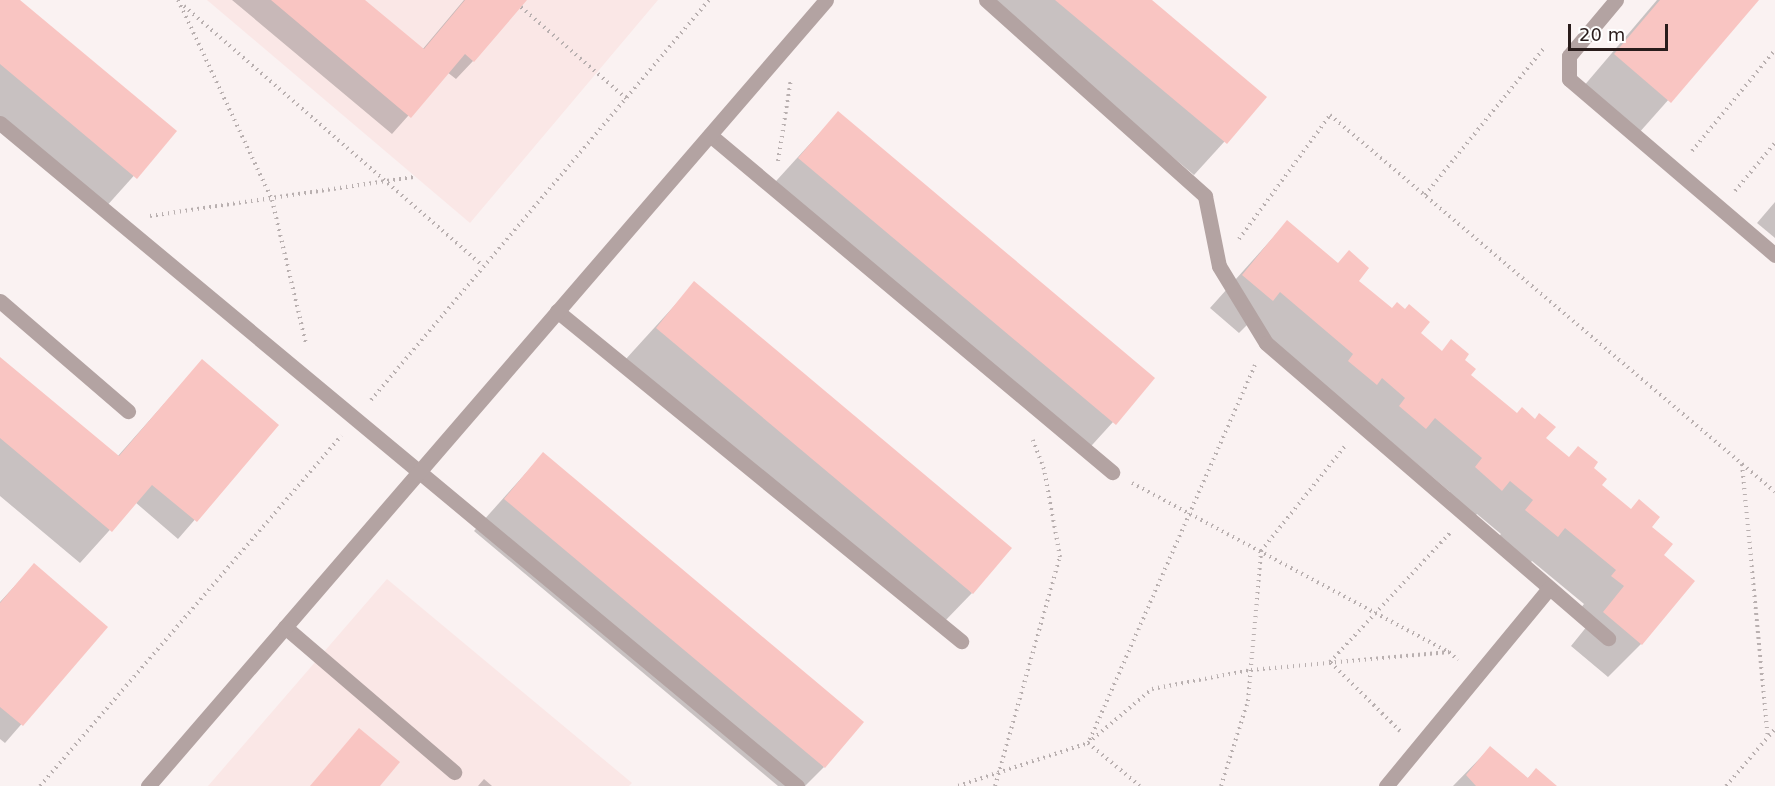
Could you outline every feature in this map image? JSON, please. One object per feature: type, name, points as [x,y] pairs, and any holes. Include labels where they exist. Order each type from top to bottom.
[{"type":"lane","points":[[148,786],[826,0]]},
{"type":"lane","points":[[986,0],[1205,196],[1219,267],[1266,343],[1608,638]]},
{"type":"lane","points":[[1616,0],[1569,56],[1569,79],[1775,255]]},
{"type":"lane","points":[[0,123],[417,474],[797,786]]},
{"type":"lane","points":[[710,135],[1112,472]]},
{"type":"lane","points":[[0,301],[128,411]]},
{"type":"lane","points":[[557,311],[961,640]]},
{"type":"lane","points":[[1386,786],[1549,588]]},
{"type":"lane","points":[[285,627],[454,772]]},
{"type":"path","points":[[40,786],[354,421],[482,265],[627,99],[709,0]]},
{"type":"path","points":[[179,1],[482,265]]},
{"type":"path","points":[[179,1],[272,200],[316,389]]},
{"type":"path","points":[[521,7],[627,99]]},
{"type":"path","points":[[774,188],[798,32]]},
{"type":"path","points":[[1425,195],[1553,37]]},
{"type":"path","points":[[1674,171],[1775,50]]},
{"type":"path","points":[[1219,267],[1330,115],[1775,492]]},
{"type":"path","points":[[1732,195],[1775,143]]},
{"type":"path","points":[[116,221],[272,200],[415,177]]},
{"type":"path","points":[[1088,743],[1186,513],[1266,343]]},
{"type":"path","points":[[1221,786],[1248,701],[1261,551],[1361,425]]},
{"type":"path","points":[[996,786],[997,771],[1060,557],[1044,469],[1032,435]]},
{"type":"path","points":[[1742,464],[1768,737]]},
{"type":"path","points":[[1112,472],[1449,652],[1476,676]]},
{"type":"path","points":[[1330,662],[1466,515]]},
{"type":"path","points":[[958,786],[997,771],[1088,743],[1152,689],[1251,670],[1449,652]]},
{"type":"path","points":[[1330,662],[1417,748]]},
{"type":"path","points":[[1726,786],[1775,729]]},
{"type":"path","points":[[1088,743],[1140,786]]},
{"type":"shaded area","points":[[207,0],[658,0],[470,223]]},
{"type":"shaded area","points":[[387,579],[632,783],[629,786],[208,786]]},
{"type":"building","points":[[0,0],[20,0],[177,131],[137,179],[0,64]]},
{"type":"building","points":[[271,0],[365,0],[424,49],[465,0],[527,0],[474,62],[465,54],[411,118]]},
{"type":"building","points":[[1055,0],[1152,0],[1267,97],[1227,144]]},
{"type":"building","points":[[1660,0],[1759,0],[1671,103],[1614,54]]},
{"type":"building","points":[[838,111],[1155,378],[1116,425],[798,158]]},
{"type":"building","points":[[1287,220],[1338,263],[1349,250],[1369,268],[1359,281],[1392,308],[1397,302],[1405,309],[1409,304],[1430,322],[1421,333],[1442,351],[1451,339],[1469,354],[1465,360],[1476,369],[1471,375],[1517,413],[1522,407],[1535,419],[1539,413],[1556,427],[1546,438],[1569,457],[1578,446],[1598,462],[1594,468],[1607,479],[1602,485],[1631,509],[1639,499],[1660,517],[1652,527],[1673,544],[1664,555],[1695,581],[1642,645],[1603,612],[1624,586],[1611,576],[1616,570],[1565,528],[1558,537],[1525,510],[1533,500],[1510,481],[1502,491],[1475,467],[1482,458],[1435,418],[1426,429],[1399,406],[1405,398],[1382,378],[1377,385],[1348,361],[1353,354],[1280,292],[1273,301],[1242,275]]},
{"type":"building","points":[[694,281],[1012,548],[973,594],[656,328]]},
{"type":"building","points":[[0,357],[119,456],[202,359],[279,425],[197,522],[152,485],[112,532],[0,438]]},
{"type":"building","points":[[543,452],[864,722],[825,768],[504,499]]},
{"type":"building","points":[[34,563],[108,627],[23,726],[0,707],[0,603]]},
{"type":"building","points":[[359,728],[400,762],[380,786],[310,786]]},
{"type":"building","points":[[1490,746],[1528,778],[1536,768],[1557,786],[1476,786],[1466,775]]}]
